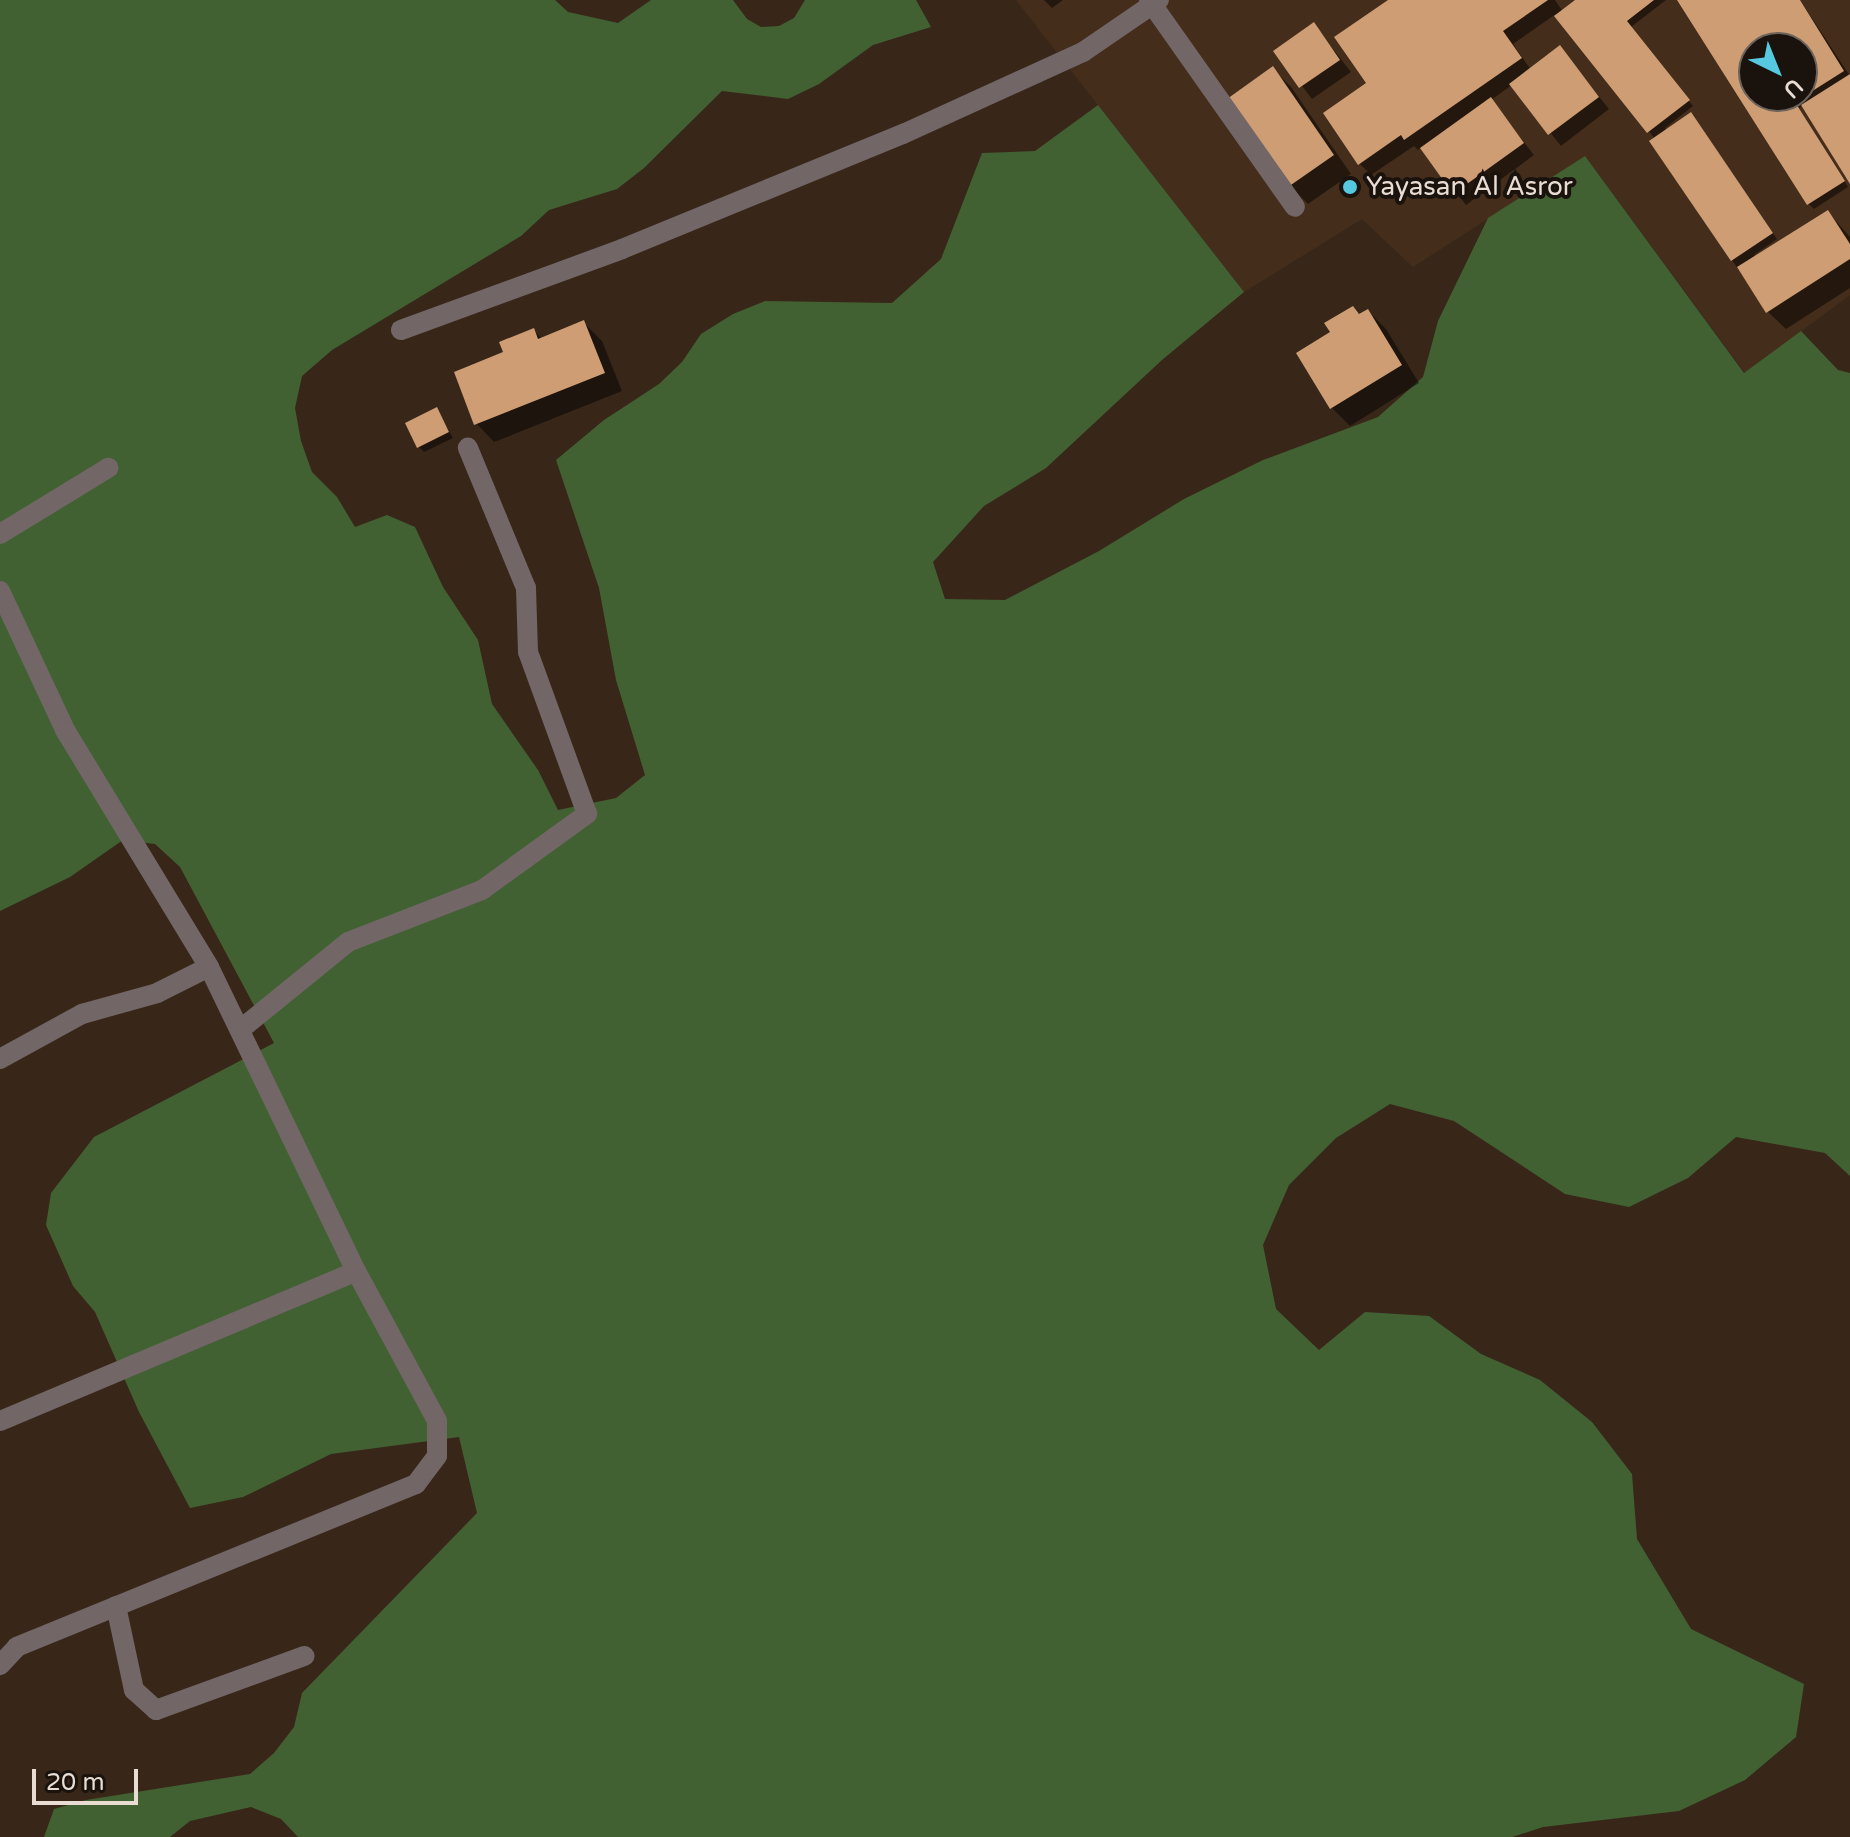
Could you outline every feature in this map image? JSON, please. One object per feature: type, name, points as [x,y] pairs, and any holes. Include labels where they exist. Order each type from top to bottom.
[{"type":"street","points":[[401,330],[622,249],[903,134],[1083,52],[1154,2],[1295,207]]},
{"type":"street","points":[[241,1029],[348,942],[482,890],[587,814],[528,652],[526,588],[468,448]]},
{"type":"street","points":[[0,534],[108,468]]},
{"type":"street","points":[[0,591],[65,730],[209,967],[356,1271],[437,1421],[437,1456],[416,1484],[17,1647],[0,1665]]},
{"type":"street","points":[[0,1059],[82,1014],[157,993],[209,967]]},
{"type":"street","points":[[0,1421],[356,1271]]},
{"type":"street","points":[[116,1606],[134,1690],[156,1710],[304,1656]]},
{"type":"shaded area","name":"Yayasan Al Asror","points":[[1016,0],[1850,0],[1850,295],[1745,373],[1585,156],[1413,267],[1362,219],[1244,292]]},
{"type":"green space","points":[[0,0],[555,0],[568,12],[618,23],[651,0],[733,0],[747,19],[761,27],[779,26],[794,18],[805,0],[916,0],[931,27],[873,45],[819,84],[788,99],[722,91],[644,168],[617,189],[549,210],[521,236],[332,350],[302,376],[295,408],[301,441],[312,472],[337,497],[355,527],[387,515],[415,527],[443,587],[478,640],[492,704],[538,770],[558,810],[616,798],[645,775],[616,680],[599,588],[556,460],[604,420],[659,384],[682,362],[701,334],[733,314],[765,301],[892,303],[941,259],[982,153],[1035,151],[1098,105],[1244,292],[1162,360],[1046,468],[984,506],[933,562],[945,599],[1005,600],[1099,551],[1184,499],[1263,460],[1378,417],[1423,377],[1438,321],[1488,218],[1585,156],[1744,373],[1801,331],[1838,370],[1850,373],[1850,1176],[1825,1153],[1736,1137],[1688,1178],[1629,1207],[1565,1194],[1454,1121],[1390,1104],[1336,1138],[1289,1185],[1263,1245],[1276,1309],[1319,1350],[1365,1312],[1429,1316],[1481,1354],[1540,1380],[1592,1422],[1632,1474],[1637,1539],[1691,1629],[1804,1684],[1796,1737],[1745,1780],[1679,1811],[1543,1827],[1512,1837],[298,1837],[281,1819],[251,1807],[190,1821],[170,1837],[44,1837],[54,1809],[86,1800],[250,1774],[274,1753],[294,1727],[302,1693],[477,1513],[459,1437],[331,1454],[243,1497],[190,1508],[139,1412],[95,1312],[73,1286],[46,1225],[51,1193],[94,1137],[274,1043],[180,867],[155,844],[123,840],[70,877],[0,911]]},
{"type":"building","points":[[1388,0],[1548,0],[1503,31],[1522,58],[1404,140],[1401,135],[1358,165],[1323,113],[1366,83],[1334,37]]},
{"type":"building","points":[[1575,0],[1654,0],[1627,21],[1690,100],[1647,133],[1554,16]]},
{"type":"building","points":[[1677,0],[1800,0],[1844,71],[1818,87],[1818,32],[1738,32],[1738,96]]},
{"type":"building","points":[[1314,22],[1340,60],[1299,88],[1273,51]]},
{"type":"building","points":[[1560,45],[1599,97],[1548,135],[1509,84]]},
{"type":"building","points":[[1273,66],[1334,155],[1288,187],[1227,99]]},
{"type":"building","points":[[1850,74],[1850,184],[1805,112],[1818,112],[1818,94]]},
{"type":"building","points":[[1491,97],[1524,143],[1453,194],[1420,148]]},
{"type":"building","points":[[1691,112],[1773,233],[1731,261],[1649,141]]},
{"type":"building","points":[[1748,112],[1801,112],[1845,181],[1807,205]]},
{"type":"building","points":[[1828,210],[1850,244],[1850,259],[1766,313],[1737,267]]},
{"type":"building","points":[[1353,306],[1359,314],[1368,309],[1402,365],[1330,409],[1296,353],[1330,332],[1324,323]]},
{"type":"building","points":[[584,320],[605,373],[474,425],[454,372],[503,352],[499,342],[534,328],[538,339]]},
{"type":"building","points":[[437,407],[449,432],[417,448],[405,423]]},
{"type":"place","name":"Yayasan Al Asror","points":[[1350,187]]}]
